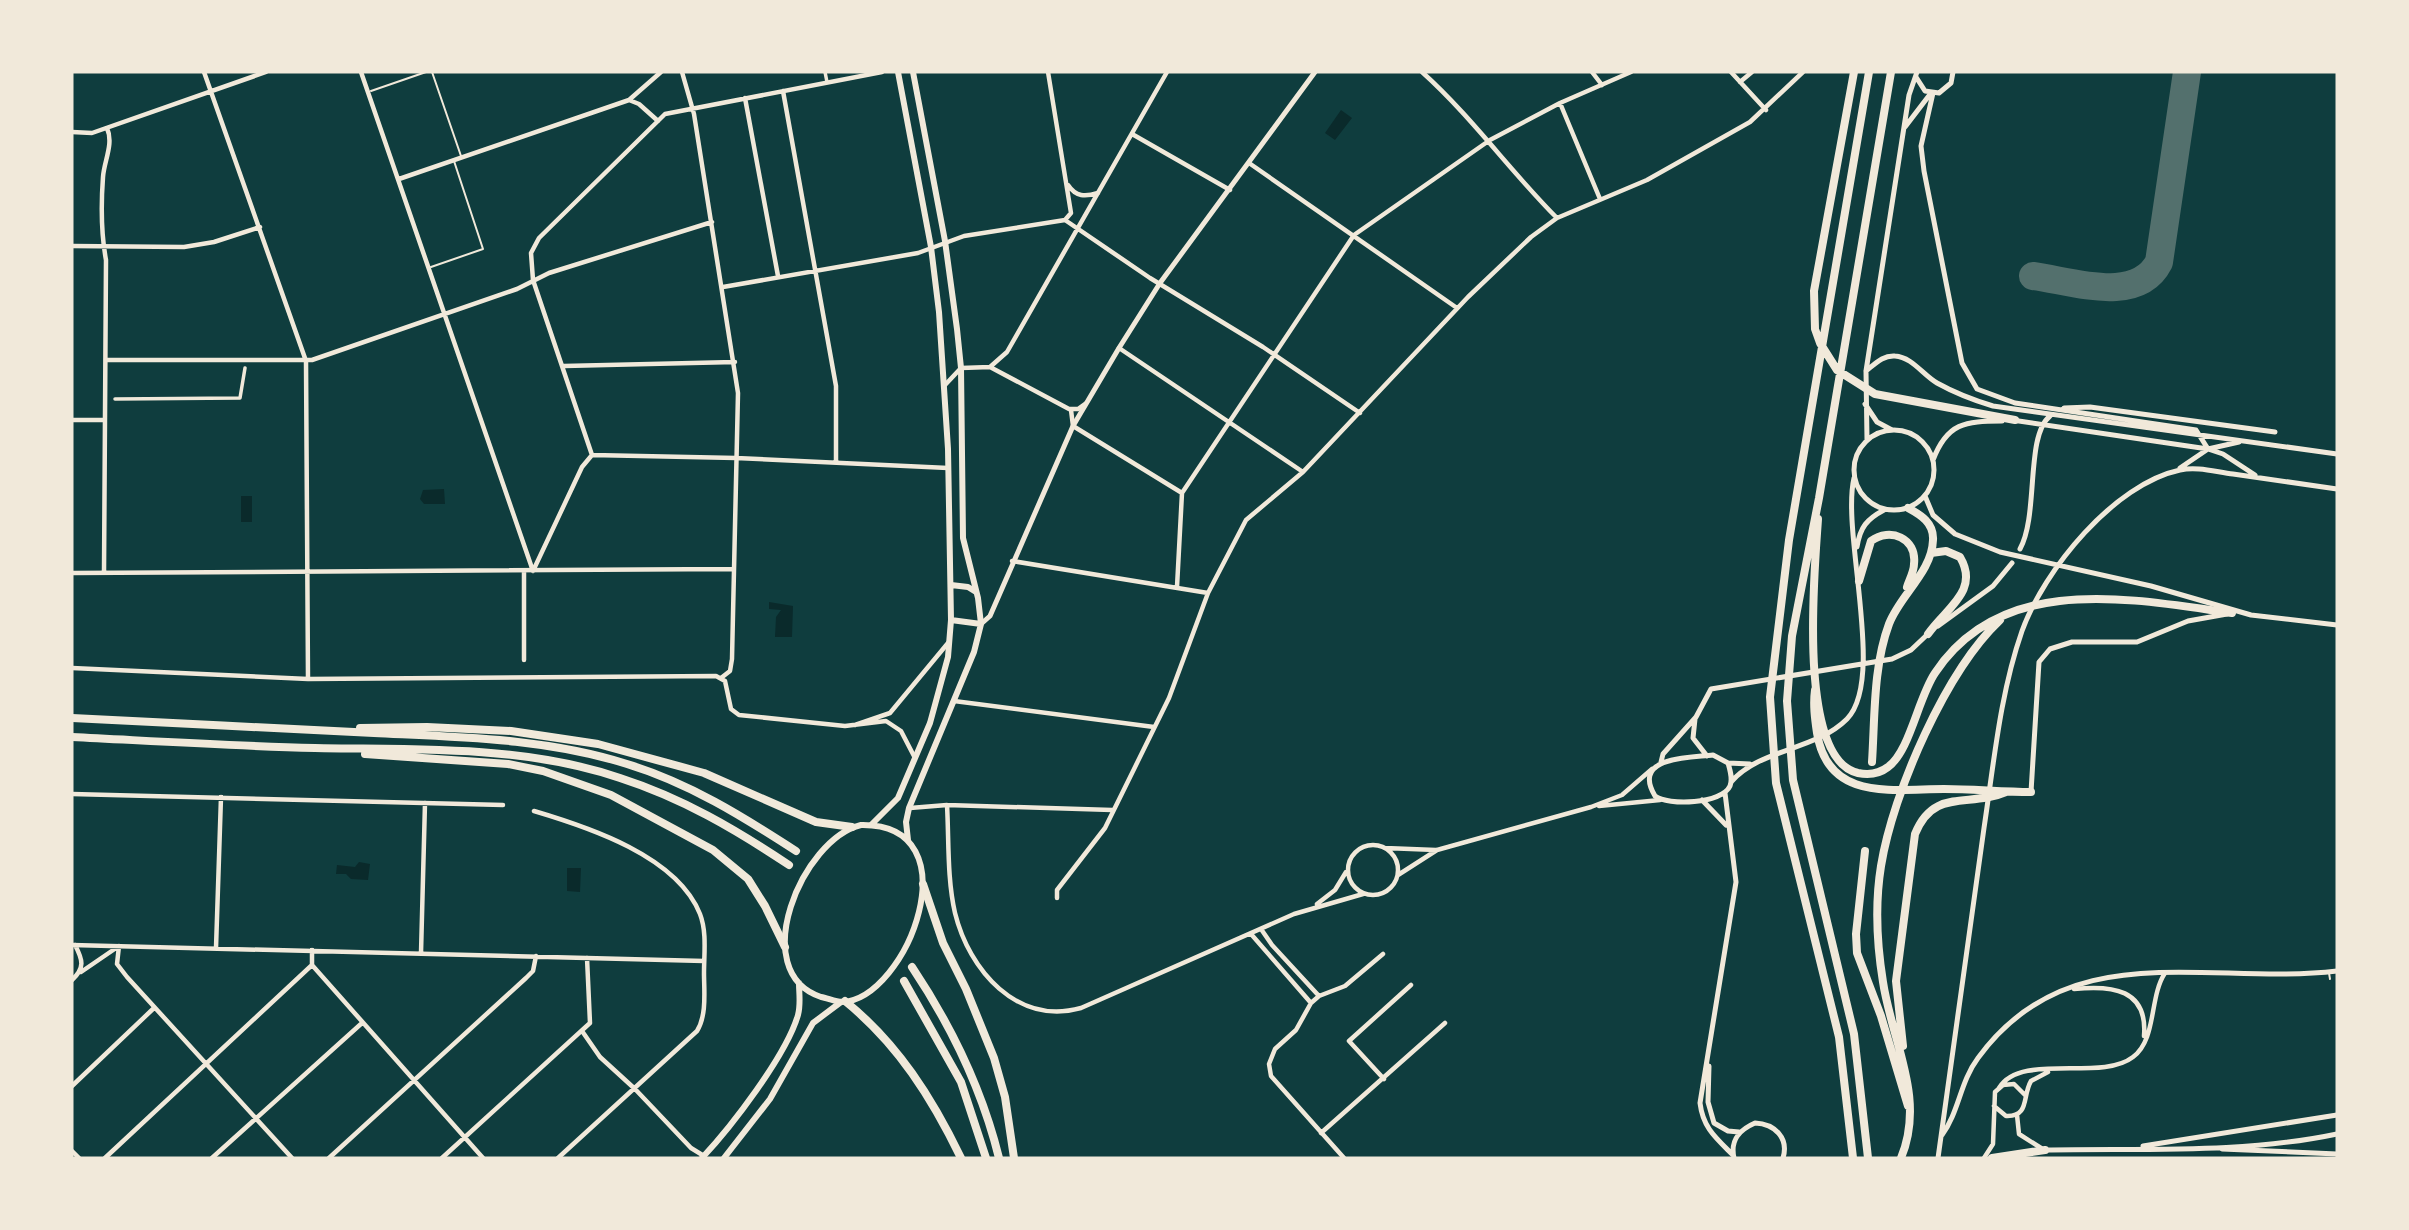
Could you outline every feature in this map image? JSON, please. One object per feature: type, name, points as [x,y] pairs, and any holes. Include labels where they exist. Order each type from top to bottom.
[{"type":"highway","points":[[1854,72],[1814,291],[1815,329],[1826,356],[1837,370],[1861,388],[1904,401],[2015,420]]},
{"type":"highway","points":[[1853,1158],[1839,1037],[1819,951],[1786,835],[1776,783],[1770,697],[1789,540],[1869,72]]},
{"type":"highway","points":[[1868,1158],[1854,1034],[1803,830],[1787,734],[1792,636],[1819,498],[1891,72]]},
{"type":"highway","points":[[1819,498],[1811,605],[1816,681],[1832,754],[1850,771],[1873,774],[1889,767],[1895,760],[1920,699],[1936,671],[1964,640],[1990,621],[2032,604],[2084,597],[2147,601],[2232,613]]},
{"type":"highway","points":[[1904,593],[1921,573],[1931,554],[1933,541],[1930,527],[1921,515],[1908,508]]},
{"type":"highway","points":[[1859,581],[1871,541],[1885,534],[1894,534],[1908,543],[1914,554],[1913,570],[1881,648],[1872,762]]},
{"type":"highway","points":[[1928,634],[1963,594],[1967,580],[1960,557],[1946,551],[1931,554]]},
{"type":"highway","points":[[1904,1060],[1891,1019],[1879,951],[1881,866],[1895,812],[1908,777],[1965,659],[2003,617]]},
{"type":"highway","points":[[1816,681],[1813,704],[1819,743],[1832,768],[1850,784],[1876,789],[2031,792]]},
{"type":"highway","points":[[72,718],[509,741],[595,755],[626,763],[693,789],[796,851]]},
{"type":"highway","points":[[282,729],[427,727],[511,731],[598,744],[704,773],[816,822],[852,827]]},
{"type":"highway","points":[[72,737],[508,755],[590,769],[684,803],[729,825],[789,864]]},
{"type":"highway","points":[[282,747],[508,764],[585,784],[644,811],[713,850],[748,879],[785,947]]},
{"type":"highway","points":[[1901,1158],[1909,1135],[1910,1091],[1896,981],[1915,834],[1920,821],[1934,807],[1946,802],[1993,798],[2006,792]]},
{"type":"highway","points":[[1865,852],[1856,934],[1857,953],[1881,1016],[1909,1109]]},
{"type":"highway","points":[[923,884],[943,943],[966,989],[994,1058],[1005,1097],[1014,1158]]},
{"type":"highway","points":[[912,967],[956,1040],[991,1126],[999,1158]]},
{"type":"highway","points":[[904,981],[961,1082],[986,1158]]},
{"type":"highway","points":[[843,1002],[894,1046],[941,1117],[961,1158]]},
{"type":"highway","points":[[1992,1158],[2045,1150]]},
{"type":"main road","points":[[871,825],[898,798],[937,702],[950,641],[951,620],[944,385],[931,247],[898,72]]},
{"type":"main road","points":[[724,1158],[770,1099],[813,1023],[843,1002],[867,991],[901,955],[917,918],[923,884],[918,856],[908,840],[906,822],[909,808],[975,650],[981,624],[963,538],[961,368],[945,241],[913,72]]},
{"type":"main road","points":[[951,585],[968,587],[976,592]]},
{"type":"main road","points":[[951,620],[981,624]]},
{"type":"main road","points":[[703,1157],[746,1102],[775,1059],[797,1018],[799,983],[785,947],[791,907],[800,881],[822,849],[852,827],[871,825],[892,830],[908,840]]},
{"type":"main road","points":[[799,983],[817,996],[843,1002]]},
{"type":"street","points":[[204,72],[213,90],[306,361],[308,679]]},
{"type":"street","points":[[72,132],[87,135],[266,72]]},
{"type":"street","points":[[361,72],[533,571]]},
{"type":"street","points":[[399,179],[629,100],[661,72]]},
{"type":"street","points":[[72,668],[308,679],[720,677],[730,671],[738,393],[712,222],[692,108],[682,72]]},
{"type":"street","points":[[825,72],[827,82]]},
{"type":"street","points":[[592,455],[533,280],[531,253],[539,238],[664,114],[882,72]]},
{"type":"street","points":[[723,287],[918,253],[945,241],[1065,220],[1071,213],[1068,184],[1048,72]]},
{"type":"street","points":[[990,367],[1006,352],[1167,72]]},
{"type":"street","points":[[981,624],[990,616],[1073,426],[1119,348],[1160,284],[1313,72]]},
{"type":"street","points":[[1422,72],[1490,141],[1516,178],[1557,218]]},
{"type":"street","points":[[1592,72],[1602,85]]},
{"type":"street","points":[[1177,587],[1182,493],[1354,235],[1490,141],[1560,103],[1631,72]]},
{"type":"street","points":[[1731,72],[1766,110]]},
{"type":"street","points":[[1740,82],[1752,72]]},
{"type":"street","points":[[1057,898],[1057,890],[1097,842],[1155,727],[1208,593],[1246,520],[1303,472],[1504,260],[1557,218],[1692,158],[1766,110],[1803,72]]},
{"type":"street","points":[[1904,128],[1932,93],[1948,88],[1953,72]]},
{"type":"street","points":[[1916,73],[1920,86],[1932,93]]},
{"type":"street","points":[[1867,440],[1864,403],[1866,371],[1909,95],[1916,73]]},
{"type":"street","points":[[783,90],[836,386],[836,462]]},
{"type":"street","points":[[1932,93],[1921,146],[1924,171],[1962,363],[1971,382],[1977,389],[2015,403],[2186,426],[2196,430],[2208,449]]},
{"type":"street","points":[[745,99],[779,277]]},
{"type":"street","points":[[629,100],[639,104],[658,121]]},
{"type":"street","points":[[1560,103],[1600,199]]},
{"type":"street","points":[[104,573],[106,260],[103,246],[103,176],[110,141],[107,128]]},
{"type":"street","points":[[1132,134],[1230,190]]},
{"type":"street","points":[[1249,163],[1457,308]]},
{"type":"street","points":[[1068,184],[1074,193],[1087,197],[1098,193]]},
{"type":"street","points":[[1065,220],[1360,413]]},
{"type":"street","points":[[106,360],[306,361],[446,314],[533,280],[712,222]]},
{"type":"street","points":[[72,246],[184,247],[214,242],[261,226]]},
{"type":"street","points":[[1119,348],[1303,472]]},
{"type":"street","points":[[1866,371],[1885,357],[1901,357],[1962,396],[1993,407],[2337,454]]},
{"type":"street","points":[[564,366],[735,362]]},
{"type":"street","points":[[944,385],[961,368],[990,367],[1071,410]]},
{"type":"street","points":[[115,399],[240,398],[244,368]]},
{"type":"street","points":[[1071,410],[1087,402]]},
{"type":"street","points":[[1864,403],[1877,422],[1918,438],[1933,460]]},
{"type":"street","points":[[2020,550],[2027,537],[2031,513],[2038,434],[2044,421],[2056,411],[2070,407],[2090,407],[2275,432]]},
{"type":"street","points":[[1071,410],[1073,426]]},
{"type":"street","points":[[72,420],[105,420]]},
{"type":"street","points":[[1856,554],[1859,532],[1865,522],[1885,510],[1908,508],[1925,496],[1934,472],[1933,460],[1943,437],[1960,426],[2015,420],[2208,449],[2223,454],[2258,478]]},
{"type":"street","points":[[1073,426],[1182,493]]},
{"type":"street","points":[[947,805],[951,890],[964,939],[986,974],[1007,996],[1026,1007],[1057,1013],[1081,1008],[1314,907],[1363,894],[1373,896],[1387,891],[1398,874],[1437,850],[1591,807],[1622,794],[1661,762],[1707,756],[1721,757],[1728,763],[1749,764],[1760,760],[1835,728],[1855,709],[1859,693],[1862,621],[1850,495],[1855,457],[1867,440],[1892,430]]},
{"type":"street","points":[[1938,1158],[1992,768],[2008,677],[2023,629],[2048,578],[2095,523],[2129,495],[2190,463],[2208,449],[2248,442]]},
{"type":"street","points":[[533,571],[582,467],[592,455]]},
{"type":"street","points":[[592,455],[736,458],[948,468]]},
{"type":"street","points":[[2161,476],[2189,469],[2337,489]]},
{"type":"street","points":[[1854,478],[1864,498],[1885,510]]},
{"type":"street","points":[[1925,496],[1933,515],[1955,534],[2000,552],[2090,572],[2251,615]]},
{"type":"street","points":[[1012,561],[1208,593]]},
{"type":"street","points":[[1661,762],[1663,754],[1696,717],[1711,689],[1892,659],[1911,650],[1928,634],[1993,586],[2012,563]]},
{"type":"street","points":[[72,573],[733,569]]},
{"type":"street","points":[[524,571],[524,660]]},
{"type":"street","points":[[2031,792],[2039,662],[2043,654],[2072,642],[2137,642],[2188,621],[2232,613],[2337,625]]},
{"type":"street","points":[[855,726],[890,713],[950,641]]},
{"type":"street","points":[[720,677],[727,687],[731,709],[739,715],[855,726],[886,721],[895,725],[906,738],[915,758]]},
{"type":"street","points":[[954,701],[1155,727]]},
{"type":"street","points":[[1696,717],[1693,738],[1707,756]]},
{"type":"street","points":[[1728,763],[1731,782]]},
{"type":"street","points":[[1734,1157],[1703,1122],[1700,1103],[1735,901],[1734,846],[1725,793],[1731,782],[1749,764]]},
{"type":"street","points":[[1653,768],[1651,788],[1660,800]]},
{"type":"street","points":[[1591,807],[1660,800],[1671,803],[1702,800],[1725,793]]},
{"type":"street","points":[[72,794],[503,805]]},
{"type":"street","points":[[216,948],[221,797]]},
{"type":"street","points":[[1702,800],[1729,829]]},
{"type":"street","points":[[421,953],[425,803]]},
{"type":"street","points":[[909,808],[947,805],[1112,810]]},
{"type":"street","points":[[534,811],[580,824],[628,846],[676,881],[692,900],[700,915],[704,961],[701,1024],[635,1089],[558,1158]]},
{"type":"street","points":[[1314,907],[1335,890],[1359,849],[1376,845],[1384,848],[1437,850]]},
{"type":"street","points":[[1384,848],[1396,859],[1398,874]]},
{"type":"street","points":[[1347,871],[1352,884],[1363,894]]},
{"type":"street","points":[[1261,929],[1272,945],[1319,996]]},
{"type":"street","points":[[1251,934],[1311,1003]]},
{"type":"street","points":[[73,945],[704,961]]},
{"type":"street","points":[[73,945],[83,960],[81,972]]},
{"type":"street","points":[[72,980],[119,946]]},
{"type":"street","points":[[119,946],[117,964],[205,1065],[292,1158]]},
{"type":"street","points":[[312,950],[312,965],[483,1158]]},
{"type":"street","points":[[1344,1158],[1271,1076],[1269,1064],[1275,1049],[1296,1030],[1311,1003],[1319,996],[1345,986],[1383,954]]},
{"type":"street","points":[[329,1158],[526,978],[533,971],[536,956]]},
{"type":"street","points":[[442,1158],[590,1023],[587,958]]},
{"type":"street","points":[[105,1158],[312,965]]},
{"type":"street","points":[[1941,1137],[1948,1127],[1961,1085],[1976,1059],[2010,1022],[2056,992],[2090,980],[2126,973],[2209,971],[2330,975],[2337,972]]},
{"type":"street","points":[[1984,1158],[1993,1144],[1993,1096],[1999,1088],[2014,1075],[2125,1062],[2140,1051],[2150,1027],[2154,996],[2169,972]]},
{"type":"street","points":[[1384,1079],[1349,1041],[1411,985]]},
{"type":"street","points":[[2056,992],[2090,987],[2128,994],[2142,1010],[2146,1021],[2144,1040]]},
{"type":"street","points":[[72,1086],[154,1008]]},
{"type":"street","points":[[212,1158],[362,1023]]},
{"type":"street","points":[[1321,1133],[1445,1023]]},
{"type":"street","points":[[582,1031],[600,1057],[703,1157]]},
{"type":"street","points":[[1708,1059],[1711,1115],[1720,1127],[1738,1132],[1755,1123],[1764,1124],[1780,1135],[1785,1156]]},
{"type":"street","points":[[1994,1106],[2006,1116],[2017,1115],[2025,1107],[2031,1081],[2056,1069]]},
{"type":"street","points":[[1999,1088],[2014,1084],[2026,1096]]},
{"type":"street","points":[[2017,1115],[2019,1133],[2033,1145],[2045,1150],[2219,1148],[2284,1144],[2337,1134]]},
{"type":"street","points":[[2133,1148],[2163,1140],[2255,1130],[2281,1123],[2337,1115]]},
{"type":"street","points":[[1734,1157],[1738,1132]]},
{"type":"street","points":[[2219,1148],[2231,1151],[2310,1150],[2337,1154]]},
{"type":"street","points":[[72,1151],[79,1158]]},
{"type":"lane","points":[[368,92],[426,72]]},
{"type":"lane","points":[[432,72],[461,158]]},
{"type":"lane","points":[[430,267],[483,249],[453,160]]},
{"type":"water","points":[[1341,110],[1352,118],[1335,140],[1325,133]]},
{"type":"water","points":[[444,489],[445,504],[424,504],[420,499],[423,490]]},
{"type":"water","points":[[241,496],[252,496],[252,522],[241,522]]},
{"type":"water","points":[[769,602],[793,606],[792,637],[775,637],[776,617],[781,610],[769,609]]},
{"type":"water","points":[[359,862],[370,864],[368,880],[351,879],[346,874],[336,874],[337,865],[355,867]]},
{"type":"water","points":[[567,868],[581,868],[580,892],[567,891]]},
{"type":"taxiway","points":[[2033,276],[2084,285],[2120,287],[2136,283],[2149,275],[2159,262],[2187,72]]}]
